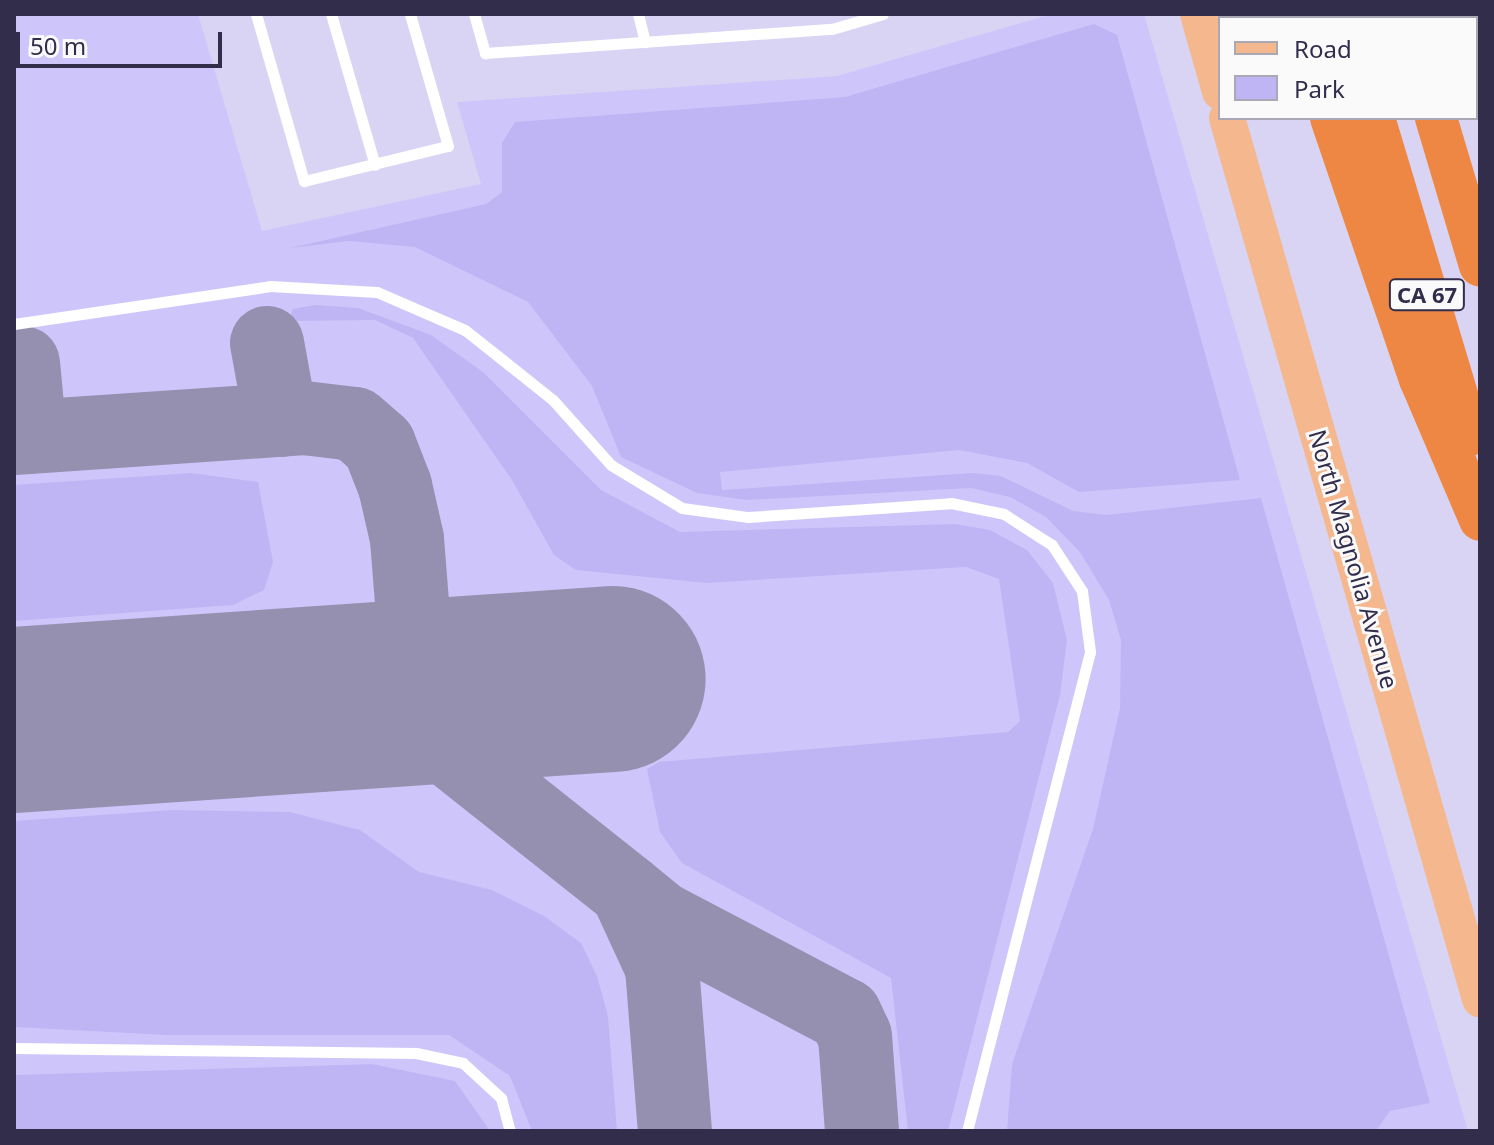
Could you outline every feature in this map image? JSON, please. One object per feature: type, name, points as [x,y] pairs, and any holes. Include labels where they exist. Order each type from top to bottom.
[{"type":"highway","points":[[1332,120],[1420,379],[1480,520]]},
{"type":"highway","name":"CA 67","points":[[1375,120],[1480,472]]},
{"type":"highway","name":"CA 67","points":[[1437,120],[1480,266]]},
{"type":"main road","points":[[1198,14],[1218,85]]},
{"type":"main road","name":"North Magnolia Avenue","points":[[1228,120],[1480,999]]},
{"type":"lane","points":[[256,14],[304,181],[448,146],[410,14]]},
{"type":"lane","points":[[331,14],[375,165]]},
{"type":"lane","points":[[474,14],[485,53],[832,29],[883,14]]},
{"type":"lane","points":[[638,14],[645,42]]},
{"type":"lane","points":[[14,324],[270,286],[377,292],[465,330],[553,400],[630,481],[682,508],[748,517],[951,503],[1004,514],[1052,545],[1082,591],[1090,652],[967,1131]]},
{"type":"lane","points":[[14,1048],[416,1053],[463,1063],[501,1098],[510,1131]]},
{"type":"shaded area","points":[[14,14],[198,14],[262,231],[481,184],[457,102],[837,76],[1052,14],[1144,14],[1468,1131],[14,1131]]},
{"type":"green space","points":[[1094,24],[1117,35],[1240,480],[1079,492],[1027,463],[959,450],[720,472],[722,490],[973,473],[1001,476],[1073,511],[1106,515],[1261,498],[1430,1103],[1390,1111],[1376,1131],[1007,1131],[1012,1064],[1093,829],[1120,708],[1121,640],[1109,600],[1080,552],[1046,517],[1010,497],[971,488],[746,500],[697,493],[621,457],[592,386],[528,302],[415,247],[349,241],[290,248],[486,204],[502,192],[502,143],[515,122],[845,97]]},
{"type":"green space","points":[[315,305],[358,308],[431,335],[483,372],[601,490],[680,532],[955,524],[990,530],[1027,550],[1053,583],[1067,640],[1060,695],[948,1131],[908,1131],[891,978],[682,863],[660,832],[647,769],[659,762],[1008,732],[1020,721],[999,579],[966,567],[707,583],[576,570],[554,555],[512,480],[413,338],[375,320],[288,321],[293,309]]},
{"type":"green space","points":[[191,473],[258,482],[273,562],[264,590],[233,605],[14,621],[14,485]]},
{"type":"green space","points":[[173,810],[290,812],[360,830],[419,872],[492,890],[544,916],[581,943],[597,976],[608,1016],[617,1131],[532,1131],[510,1076],[449,1035],[167,1035],[14,1027],[14,821]]},
{"type":"green space","points":[[372,1064],[455,1081],[490,1131],[14,1131],[14,1075]]},
{"type":"taxiway","points":[[267,343],[281,420]]},
{"type":"taxiway","points":[[23,363],[30,437]]},
{"type":"taxiway","points":[[14,438],[304,418],[355,424],[379,445],[395,486],[407,539],[419,692]]},
{"type":"taxiway","points":[[380,695],[627,891],[662,967],[675,1131]]},
{"type":"taxiway","points":[[627,891],[660,918],[845,1015],[855,1036],[862,1131]]},
{"type":"runway","points":[[14,720],[613,679]]}]
